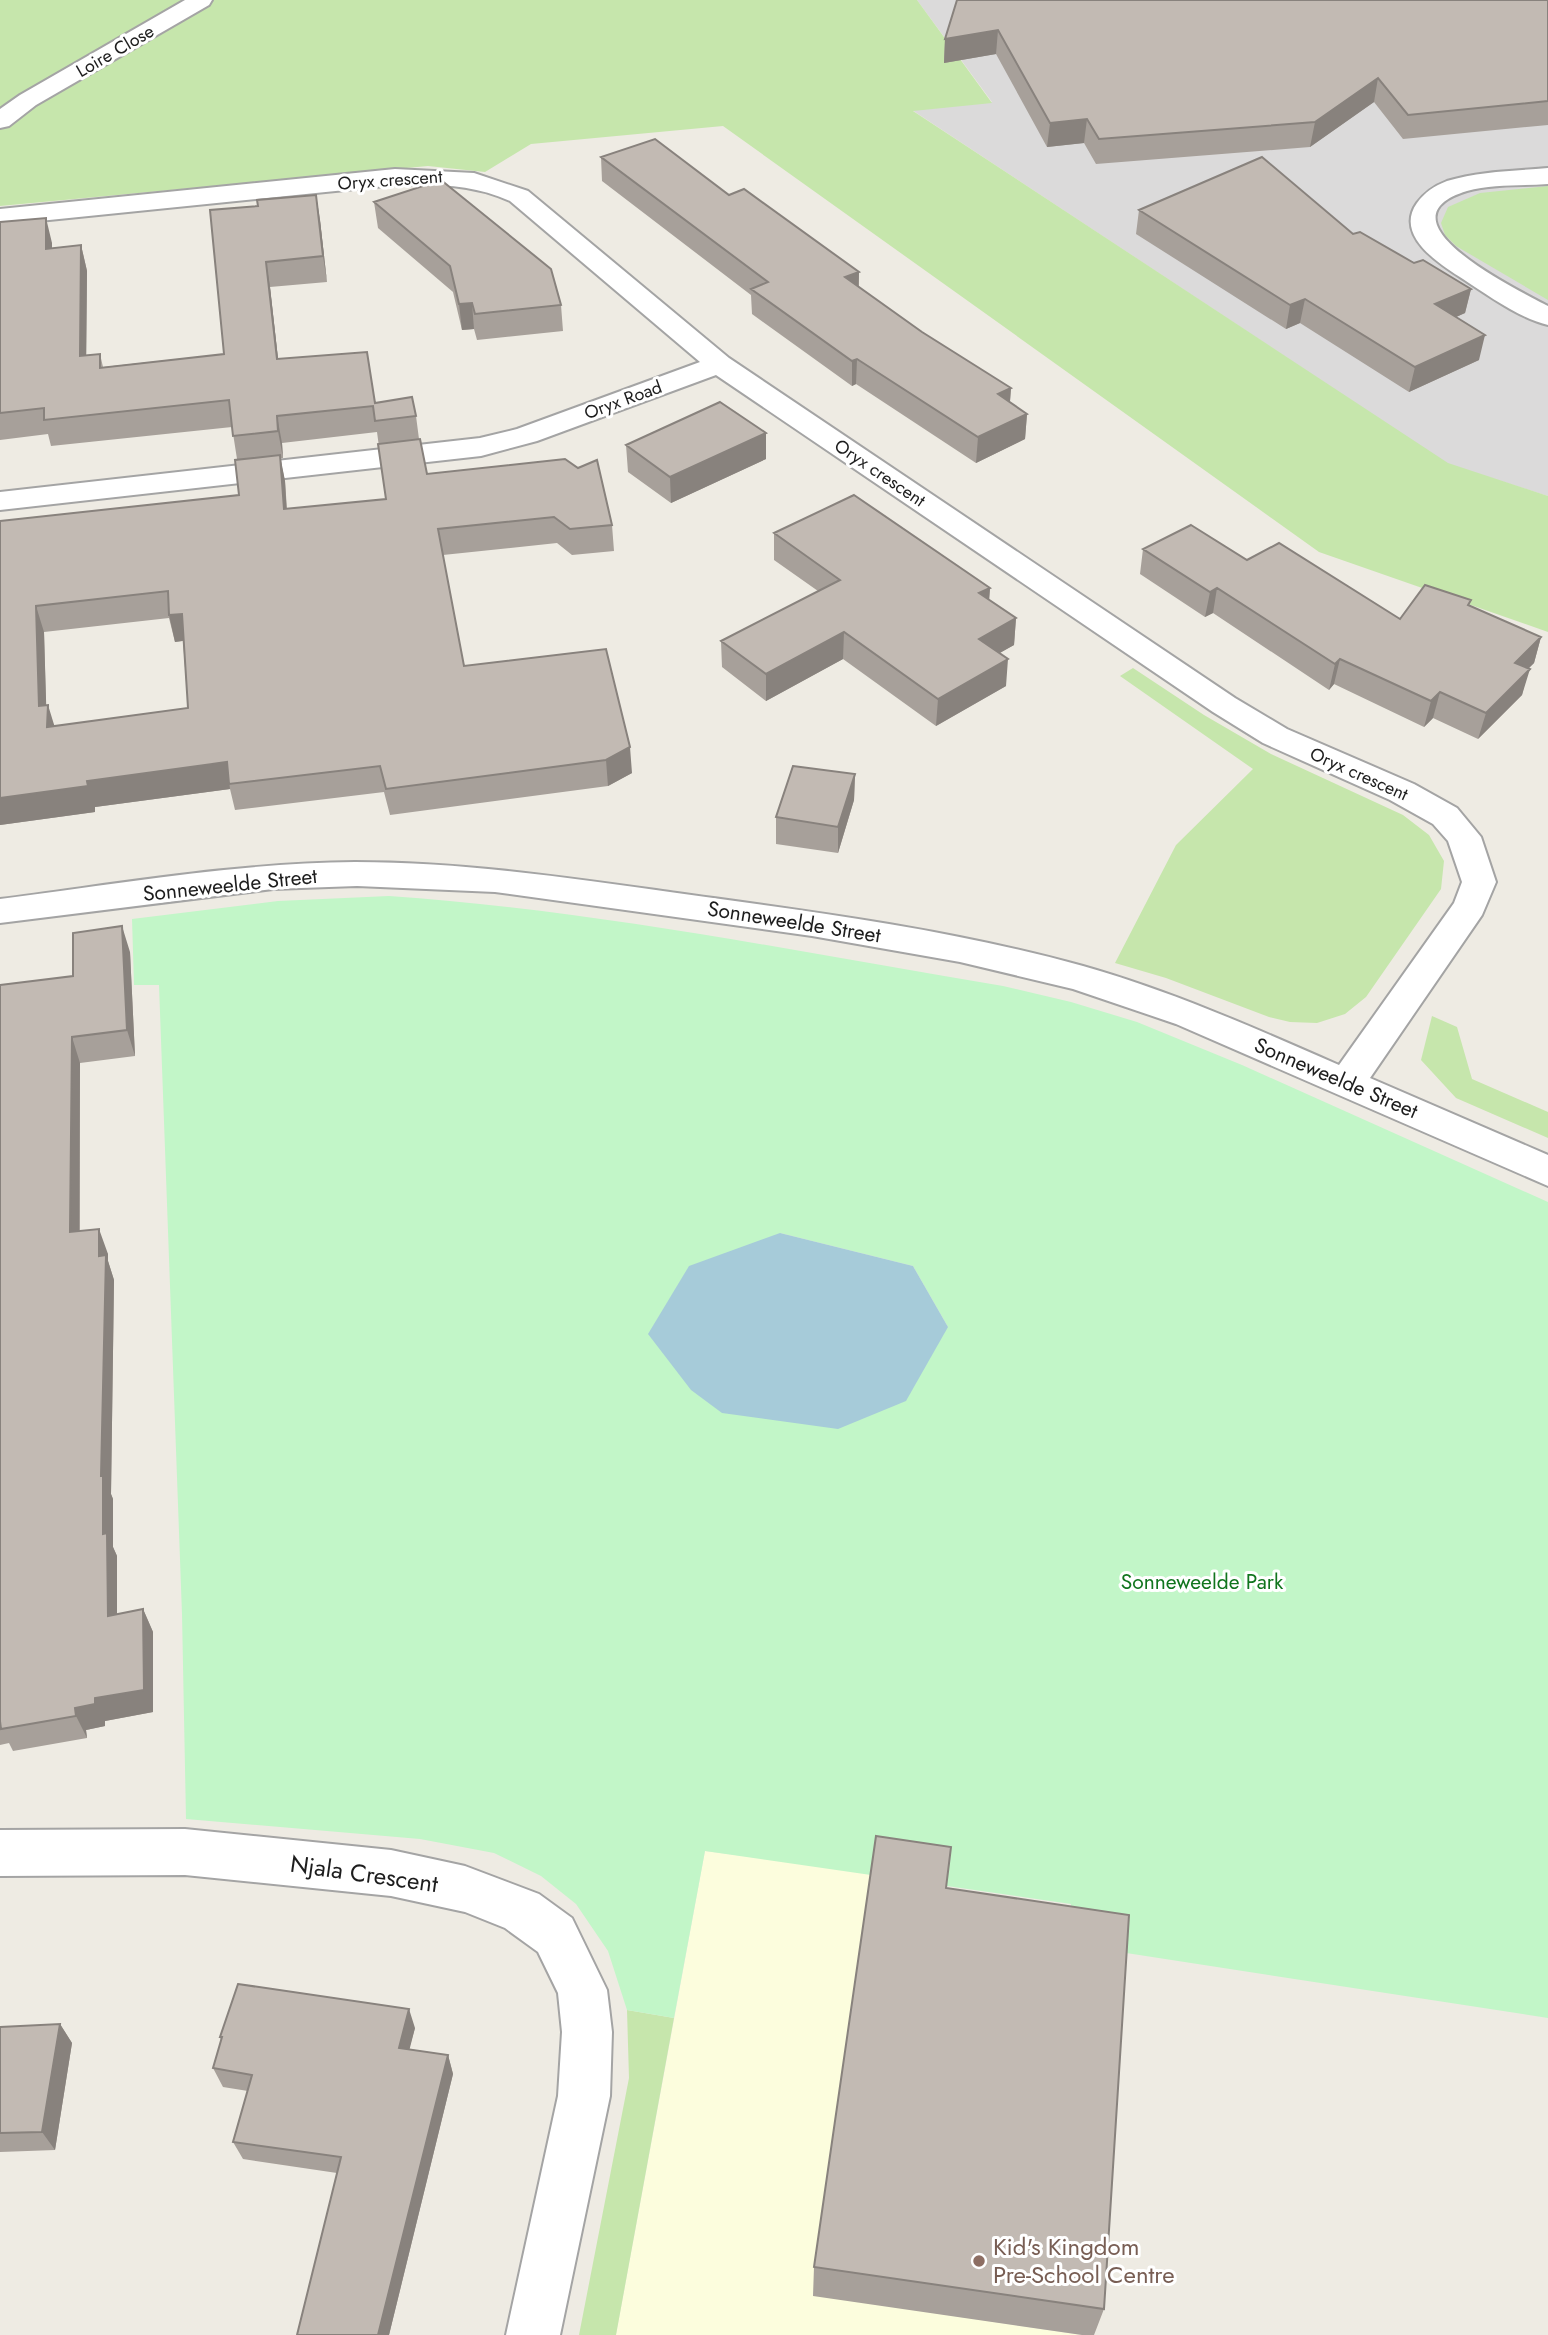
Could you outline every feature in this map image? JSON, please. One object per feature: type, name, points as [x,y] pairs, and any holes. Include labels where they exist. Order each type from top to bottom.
[{"type":"street","name":"Loire Close","points":[[0,121],[28,100],[201,0]]},
{"type":"street","points":[[0,93],[28,100]]},
{"type":"street","points":[[1548,176],[1484,182],[1447,190],[1429,205],[1422,221],[1424,231],[1441,250],[1480,278],[1548,317]]},
{"type":"street","name":"Oryx crescent","points":[[0,217],[395,177],[470,178],[498,185],[519,196],[719,365],[1224,705],[1275,736],[1402,792],[1445,816],[1464,837],[1479,882],[1470,906],[1347,1082]]},
{"type":"street","name":"Oryx Road","points":[[0,501],[424,456],[481,447],[527,435],[719,365]]},
{"type":"street","name":"Sonneweelde Street","points":[[0,911],[273,877],[357,874],[495,880],[812,924],[960,948],[1079,978],[1189,1015],[1548,1171]]},
{"type":"street","name":"Njala Crescent","points":[[0,1853],[185,1852],[391,1873],[465,1889],[522,1912],[555,1935],[582,1990],[587,2032],[584,2096],[533,2335]]},
{"type":"shaded area","points":[[917,0],[1548,0],[1548,496],[1448,464],[912,110],[992,102]]},
{"type":"shaded area","points":[[705,1851],[873,1873],[813,2295],[1082,2335],[616,2335]]},
{"type":"green space","points":[[0,0],[917,0],[992,103],[913,111],[1448,463],[1548,496],[1548,632],[1319,552],[723,126],[531,144],[485,172],[428,166],[0,206]]},
{"type":"green space","points":[[1548,186],[1548,300],[1456,246],[1445,235],[1441,223],[1448,207],[1480,193]]},
{"type":"green space","points":[[1133,668],[1204,715],[1271,754],[1403,815],[1429,835],[1444,861],[1441,889],[1366,997],[1345,1014],[1317,1023],[1290,1022],[1115,963],[1176,845],[1253,769],[1120,676]]},
{"type":"green space","name":"Sonneweelde Park","points":[[389,896],[543,911],[773,946],[1003,986],[1071,1002],[1137,1022],[1242,1065],[1548,1202],[1548,2018],[1068,1944],[1071,1904],[705,1851],[674,2018],[627,2010],[608,1951],[576,1904],[541,1876],[494,1853],[420,1839],[186,1819],[182,1614],[159,985],[134,985],[132,919],[278,901]],"holes":[[[780,1233],[913,1266],[948,1327]]]},
{"type":"green space","points":[[1432,1016],[1457,1027],[1472,1079],[1548,1112],[1548,1138],[1456,1098],[1421,1060]]},
{"type":"green space","points":[[627,2010],[674,2018],[616,2335],[579,2335],[629,2078]]},
{"type":"water","points":[[780,1233],[913,1266],[948,1327],[906,1401],[838,1429],[722,1413],[691,1390],[648,1334],[689,1266]]},
{"type":"building","points":[[957,0],[1548,0],[1548,101],[1408,115],[1378,78],[1315,122],[1099,139],[1087,119],[1050,123],[998,30],[945,39]]},
{"type":"building","points":[[655,139],[729,195],[744,189],[859,272],[845,277],[922,332],[1011,388],[998,394],[1027,414],[978,437],[857,359],[852,361],[751,289],[768,282],[601,157]]},
{"type":"building","points":[[1262,157],[1353,234],[1360,232],[1414,263],[1423,260],[1471,289],[1435,304],[1485,335],[1415,367],[1305,299],[1290,305],[1139,210]]},
{"type":"building","points":[[441,180],[551,269],[561,305],[475,314],[472,303],[459,304],[450,266],[374,202]]},
{"type":"building","points":[[316,195],[323,256],[266,262],[277,359],[367,352],[375,403],[412,397],[416,416],[375,421],[373,406],[277,416],[278,431],[233,436],[229,400],[44,420],[44,408],[0,413],[0,222],[46,218],[46,249],[81,245],[80,356],[100,354],[100,368],[224,354],[210,210],[258,206],[257,200]]},
{"type":"building","points":[[720,402],[766,433],[670,477],[626,445]]},
{"type":"building","points":[[420,439],[427,474],[565,459],[578,468],[597,460],[612,525],[570,529],[554,517],[438,529],[464,666],[606,649],[630,747],[606,760],[386,789],[380,766],[229,784],[227,762],[87,781],[88,786],[0,798],[0,521],[239,495],[235,460],[280,455],[284,509],[386,499],[378,444]],"holes":[[[168,591],[169,615],[182,614],[188,708],[47,727],[48,705],[39,706],[36,606]]]},
{"type":"building","points":[[854,495],[990,588],[979,593],[1016,618],[979,639],[1008,659],[938,699],[844,632],[766,674],[721,641],[840,580],[774,533]]},
{"type":"building","points":[[1191,525],[1247,560],[1279,543],[1400,619],[1425,585],[1471,600],[1468,605],[1541,637],[1515,663],[1530,669],[1486,713],[1440,692],[1431,701],[1340,659],[1335,664],[1217,588],[1210,592],[1143,549]]},
{"type":"building","points":[[793,766],[855,774],[838,827],[776,817]]},
{"type":"building","points":[[122,926],[127,1030],[72,1037],[70,1232],[99,1229],[99,1256],[106,1255],[101,1476],[103,1534],[107,1533],[108,1616],[143,1609],[144,1690],[95,1698],[95,1704],[75,1708],[76,1716],[1,1729],[0,985],[73,976],[73,933]]},
{"type":"building","points":[[876,1836],[951,1847],[946,1888],[1129,1915],[1104,2309],[814,2267]]},
{"type":"building","points":[[238,1984],[409,2009],[399,2048],[448,2055],[378,2335],[297,2335],[341,2157],[233,2142],[252,2075],[213,2068],[220,2037]]},
{"type":"building","points":[[60,2024],[42,2132],[0,2133],[0,2027]]},
{"type":"place","name":"Kid's Kingdom Pre-School Centre","points":[[979,2261]]}]
